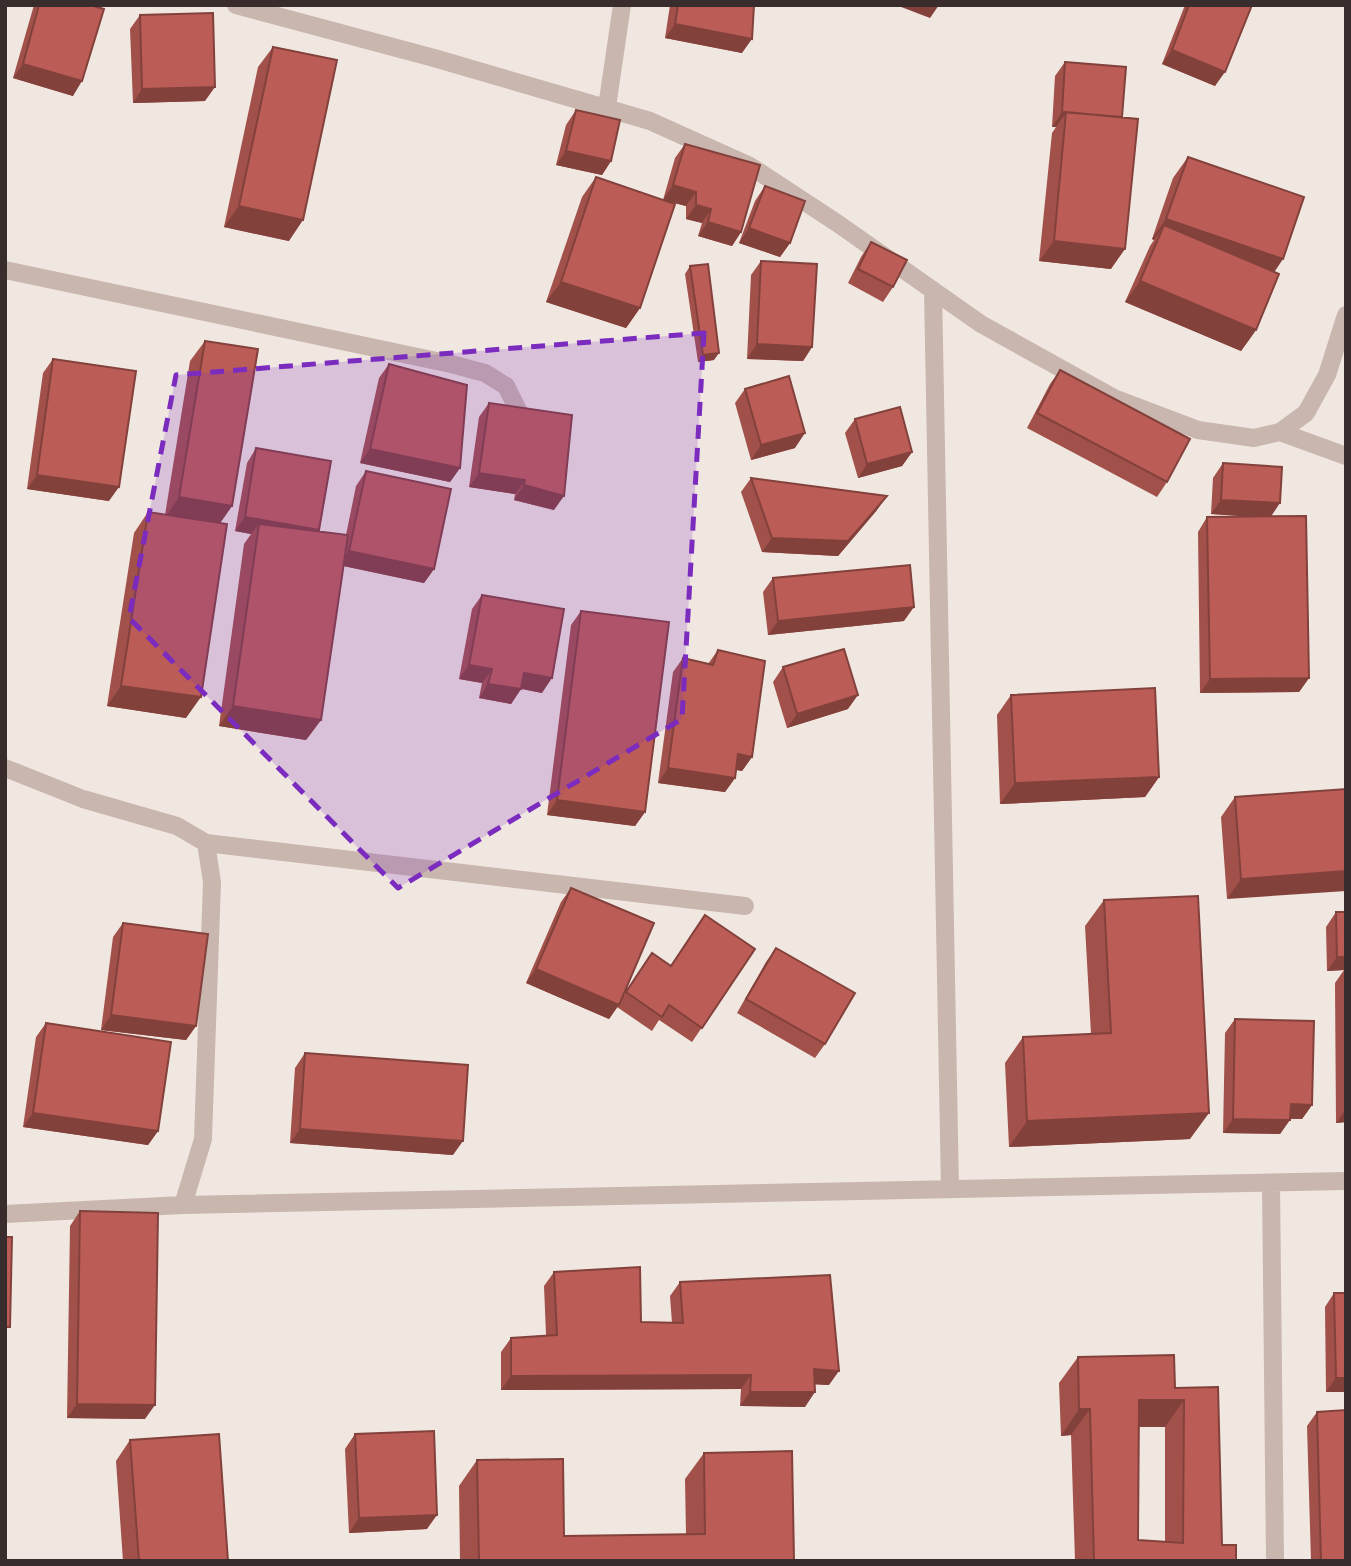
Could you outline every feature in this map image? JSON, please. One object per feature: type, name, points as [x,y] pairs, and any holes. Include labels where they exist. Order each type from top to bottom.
[{"type":"street","points":[[236,5],[434,58],[650,121],[750,166],[981,324],[1116,399],[1198,430],[1254,438],[1280,432],[1306,413],[1327,375],[1346,315]]},
{"type":"street","points":[[607,107],[622,5]]},
{"type":"street","points":[[5,270],[485,373],[506,386],[520,414]]},
{"type":"street","points":[[933,290],[950,1189]]},
{"type":"street","points":[[1280,432],[1346,456]]},
{"type":"street","points":[[5,768],[83,799],[177,826],[206,843],[745,906]]},
{"type":"street","points":[[183,1205],[203,1139],[212,882],[206,843]]},
{"type":"street","points":[[5,1214],[183,1205],[1346,1181]]},
{"type":"street","points":[[1271,1184],[1275,1561]]},
{"type":"highlighted area","points":[[704,333],[682,719],[398,888],[129,618],[176,375]]},
{"type":"building","points":[[39,5],[90,5],[104,9],[82,81],[23,64]]},
{"type":"building","points":[[678,5],[754,5],[752,39],[675,24]]},
{"type":"building","points":[[1189,5],[1252,5],[1225,72],[1172,50]]},
{"type":"building","points":[[213,13],[215,87],[142,89],[140,15]]},
{"type":"building","points":[[273,47],[337,60],[303,220],[239,206]]},
{"type":"building","points":[[1065,62],[1126,67],[1122,117],[1062,112]]},
{"type":"building","points":[[576,110],[620,120],[611,161],[566,151]]},
{"type":"building","points":[[1066,112],[1138,119],[1125,249],[1054,241]]},
{"type":"building","points":[[685,144],[760,165],[741,232],[708,222],[711,209],[696,205],[696,192],[673,185]]},
{"type":"building","points":[[1188,157],[1304,197],[1283,259],[1166,219]]},
{"type":"building","points":[[596,177],[675,204],[640,308],[561,282]]},
{"type":"building","points":[[765,186],[805,201],[790,243],[749,228]]},
{"type":"building","points":[[1164,225],[1279,274],[1256,330],[1140,281]]},
{"type":"building","points":[[871,242],[907,260],[893,287],[858,269]]},
{"type":"building","points":[[761,261],[817,264],[812,347],[757,344]]},
{"type":"building","points":[[708,264],[719,353],[703,355],[690,266]]},
{"type":"building","points":[[205,341],[258,349],[232,506],[179,497]]},
{"type":"building","points":[[53,359],[136,371],[119,487],[37,475]]},
{"type":"building","points":[[389,364],[467,385],[460,468],[370,449]]},
{"type":"building","points":[[1060,370],[1190,439],[1167,482],[1037,413]]},
{"type":"building","points":[[789,376],[805,433],[761,445],[745,389]]},
{"type":"building","points":[[489,403],[572,415],[564,496],[524,485],[525,480],[479,473]]},
{"type":"building","points":[[900,407],[912,452],[867,464],[855,419]]},
{"type":"building","points":[[256,448],[331,461],[319,530],[245,517]]},
{"type":"building","points":[[1223,463],[1282,467],[1280,503],[1221,500]]},
{"type":"building","points":[[366,471],[451,489],[434,569],[349,551]]},
{"type":"building","points":[[751,478],[887,496],[848,541],[772,538]]},
{"type":"building","points":[[148,512],[227,524],[201,697],[121,686]]},
{"type":"building","points":[[1306,516],[1309,678],[1210,679],[1207,517]]},
{"type":"building","points":[[259,524],[348,535],[321,720],[233,706]]},
{"type":"building","points":[[910,565],[914,607],[778,621],[773,578]]},
{"type":"building","points":[[482,595],[564,609],[552,678],[524,673],[521,689],[488,684],[492,669],[469,665]]},
{"type":"building","points":[[581,611],[669,622],[645,812],[557,800]]},
{"type":"building","points":[[844,649],[858,695],[797,714],[783,667]]},
{"type":"building","points":[[718,650],[765,661],[752,757],[738,754],[735,778],[668,768],[683,658],[713,665]]},
{"type":"building","points":[[1155,688],[1159,777],[1015,783],[1011,695]]},
{"type":"building","points":[[1346,789],[1346,871],[1241,879],[1235,797]]},
{"type":"building","points":[[571,888],[654,923],[619,1005],[536,969]]},
{"type":"building","points":[[1198,896],[1209,1113],[1027,1121],[1023,1037],[1111,1033],[1104,900]]},
{"type":"building","points":[[1336,912],[1346,912],[1346,957],[1337,957]]},
{"type":"building","points":[[705,915],[755,949],[702,1028],[669,1005],[662,1017],[626,992],[652,953],[671,966]]},
{"type":"building","points":[[123,923],[208,934],[196,1026],[111,1015]]},
{"type":"building","points":[[776,948],[855,993],[825,1044],[746,999]]},
{"type":"building","points":[[1235,1019],[1314,1021],[1312,1105],[1291,1104],[1290,1120],[1233,1119]]},
{"type":"building","points":[[46,1023],[171,1042],[158,1131],[33,1113]]},
{"type":"building","points":[[305,1053],[468,1065],[463,1141],[300,1129]]},
{"type":"building","points":[[80,1211],[158,1213],[155,1405],[77,1404]]},
{"type":"building","points":[[5,1237],[12,1237],[10,1327],[5,1327]]},
{"type":"building","points":[[640,1267],[641,1322],[683,1323],[680,1282],[830,1275],[839,1371],[814,1369],[815,1392],[750,1392],[751,1375],[511,1376],[511,1338],[557,1335],[554,1272]]},
{"type":"building","points":[[1334,1293],[1346,1293],[1346,1378],[1336,1378]]},
{"type":"building","points":[[1174,1355],[1175,1388],[1218,1387],[1222,1545],[1236,1545],[1236,1561],[1094,1561],[1090,1409],[1079,1409],[1078,1357]],"holes":[[[1139,1400],[1184,1400],[1183,1543],[1138,1540]]]},
{"type":"building","points":[[1346,1410],[1346,1561],[1321,1561],[1317,1412]]},
{"type":"building","points":[[434,1431],[437,1515],[359,1518],[355,1434]]},
{"type":"building","points":[[219,1434],[228,1561],[139,1561],[130,1440]]},
{"type":"building","points":[[792,1451],[794,1561],[479,1561],[477,1460],[563,1459],[564,1536],[705,1534],[704,1453]]}]
